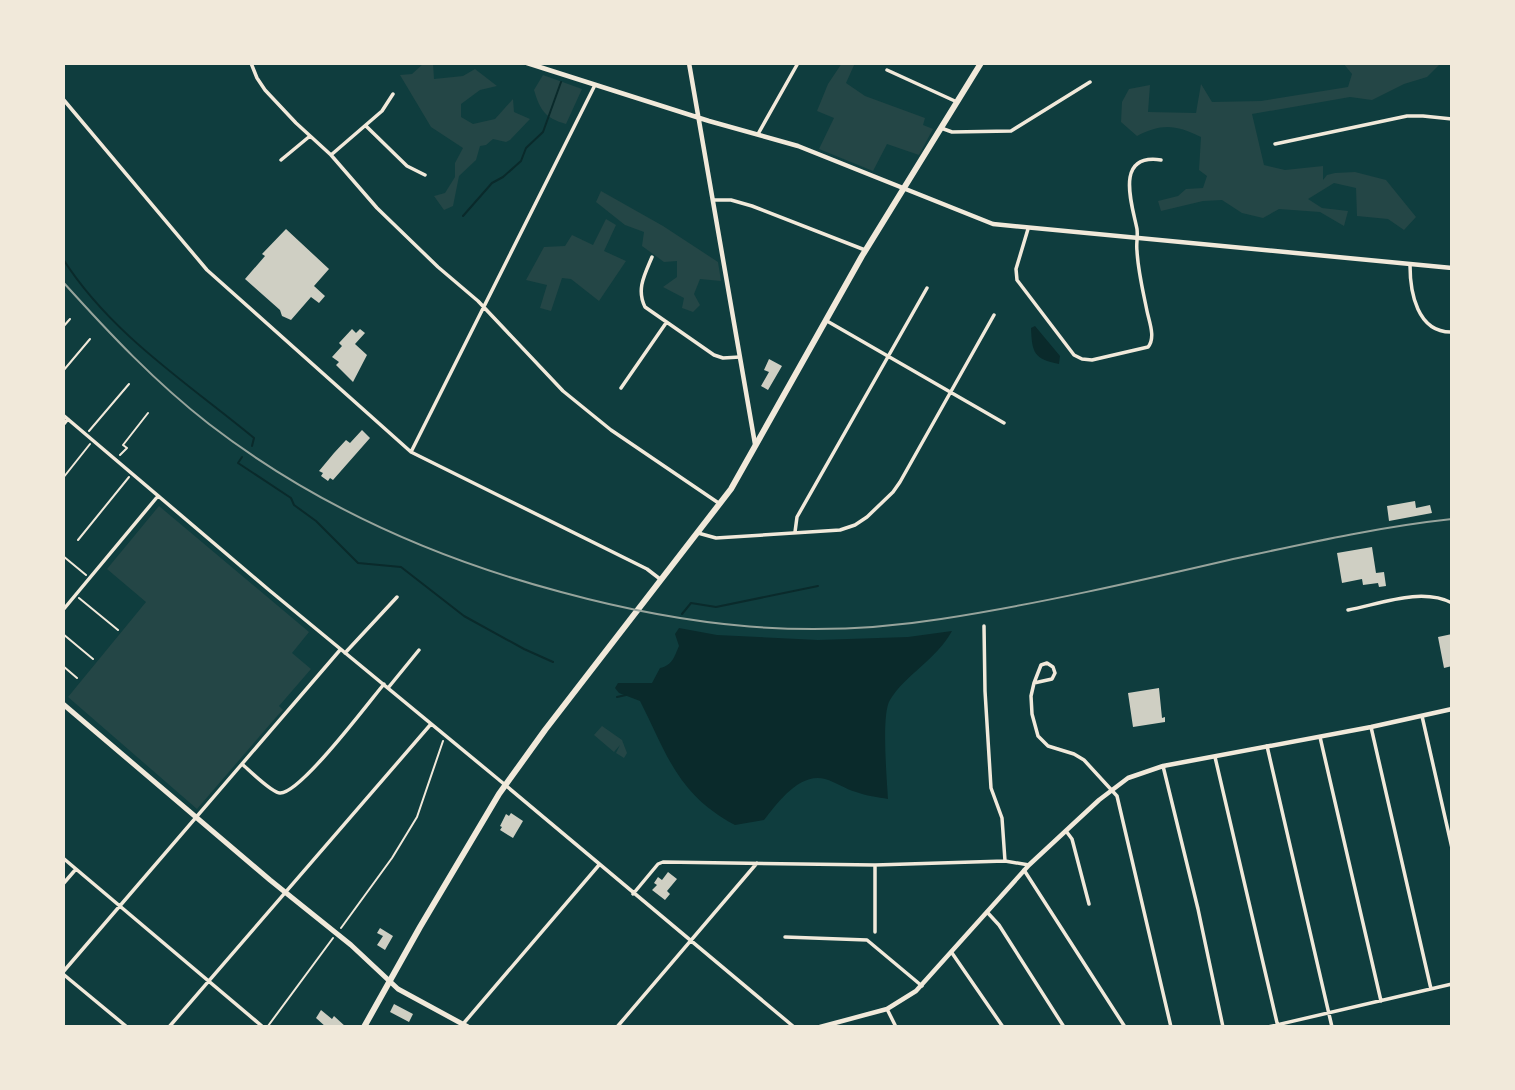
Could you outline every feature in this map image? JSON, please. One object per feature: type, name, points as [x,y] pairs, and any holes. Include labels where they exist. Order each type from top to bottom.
[{"type":"main road","points":[[364,1027],[505,786],[545,730],[720,504],[865,250],[981,63]]},
{"type":"main road","points":[[63,704],[285,893],[379,969],[398,989],[466,1026]]},
{"type":"street","points":[[251,63],[262,87],[331,155],[397,228],[482,307],[579,405],[720,504]]},
{"type":"street","points":[[527,63],[803,148],[986,222],[1028,229],[1138,237],[1452,268]]},
{"type":"street","points":[[547,69],[549,63]]},
{"type":"street","points":[[689,63],[755,444]]},
{"type":"street","points":[[758,135],[798,63]]},
{"type":"street","points":[[887,70],[957,102]]},
{"type":"street","points":[[941,128],[952,132],[1011,131],[1090,82]]},
{"type":"street","points":[[411,452],[595,85]]},
{"type":"street","points":[[331,155],[385,109],[393,93]]},
{"type":"street","points":[[63,99],[211,274],[411,452],[647,569],[662,580]]},
{"type":"street","points":[[1275,144],[1407,116],[1452,119]]},
{"type":"street","points":[[366,126],[407,166],[425,175]]},
{"type":"street","points":[[281,160],[310,136]]},
{"type":"street","points":[[1028,229],[1016,269],[1017,280],[1074,355],[1092,360],[1150,345],[1152,338],[1129,191],[1130,176],[1142,161],[1161,160]]},
{"type":"street","points":[[714,200],[731,200],[752,206],[865,250]]},
{"type":"street","points":[[652,257],[643,278],[641,297],[647,308],[718,357],[740,358]]},
{"type":"street","points":[[1410,265],[1410,278],[1421,316],[1434,328],[1452,332]]},
{"type":"street","points":[[794,532],[797,519],[927,288]]},
{"type":"street","points":[[698,533],[716,538],[845,528],[863,520],[897,487],[994,315]]},
{"type":"street","points":[[825,320],[1004,423]]},
{"type":"street","points":[[621,388],[666,323]]},
{"type":"street","points":[[63,415],[794,1027]]},
{"type":"street","points":[[63,425],[68,419]]},
{"type":"street","points":[[63,610],[158,496]]},
{"type":"street","points":[[1348,610],[1425,596],[1452,603]]},
{"type":"street","points":[[345,653],[397,597]]},
{"type":"street","points":[[984,626],[984,679],[991,788],[1002,818],[1005,861]]},
{"type":"street","points":[[124,1026],[63,973],[341,649]]},
{"type":"street","points":[[241,763],[276,792],[284,792],[330,751],[419,650]]},
{"type":"street","points":[[1034,683],[1052,679],[1055,673],[1053,667],[1047,663],[1041,665],[1034,683],[1031,696],[1032,714],[1038,736],[1048,746],[1080,757],[1117,798],[1171,1027]]},
{"type":"street","points":[[820,1027],[887,1009],[922,986],[1029,865],[1111,789],[1134,775],[1163,766],[1452,709]]},
{"type":"street","points":[[1422,716],[1452,848]]},
{"type":"street","points":[[169,1027],[431,724]]},
{"type":"street","points":[[1371,727],[1431,989]]},
{"type":"street","points":[[1320,737],[1381,1000]]},
{"type":"street","points":[[1267,746],[1332,1027]]},
{"type":"street","points":[[1215,757],[1278,1026]]},
{"type":"street","points":[[1163,766],[1223,1027]]},
{"type":"street","points":[[1066,831],[1072,839],[1089,904]]},
{"type":"street","points":[[63,858],[265,1027]]},
{"type":"street","points":[[633,894],[661,863],[875,865],[1019,861],[1029,865]]},
{"type":"street","points":[[617,1027],[757,863]]},
{"type":"street","points":[[466,1026],[599,865]]},
{"type":"street","points":[[875,865],[875,932]]},
{"type":"street","points":[[63,884],[76,869]]},
{"type":"street","points":[[1024,870],[1125,1027]]},
{"type":"street","points":[[987,912],[999,925],[1064,1027]]},
{"type":"street","points":[[785,937],[867,940],[922,986]]},
{"type":"street","points":[[952,953],[1003,1027]]},
{"type":"street","points":[[1268,1027],[1452,984]]},
{"type":"street","points":[[887,1009],[896,1027]]},
{"type":"path","points":[[63,327],[70,319]]},
{"type":"path","points":[[63,371],[90,339]]},
{"type":"path","points":[[86,435],[129,384]]},
{"type":"path","points":[[116,460],[125,450],[123,445],[148,413]]},
{"type":"path","points":[[63,478],[93,441]]},
{"type":"path","points":[[78,540],[132,474]]},
{"type":"path","points":[[63,556],[90,578]]},
{"type":"path","points":[[75,595],[118,630]]},
{"type":"path","points":[[63,634],[93,659]]},
{"type":"path","points":[[63,666],[77,678]]},
{"type":"path","points":[[265,1027],[392,858],[417,817],[432,778],[438,752],[446,737]]},
{"type":"shaded area","points":[[424,63],[433,63],[434,79],[463,76],[475,69],[497,86],[480,90],[461,104],[461,117],[473,124],[495,119],[513,99],[514,112],[530,119],[510,140],[506,142],[493,139],[480,146],[476,160],[459,176],[453,206],[444,210],[434,196],[445,193],[455,177],[455,163],[463,148],[431,127],[400,75],[412,74]]},
{"type":"shaded area","points":[[842,63],[855,63],[846,83],[865,96],[925,118],[923,125],[933,129],[919,155],[887,144],[873,171],[819,149],[834,118],[817,111],[828,84]]},
{"type":"shaded area","points":[[1343,63],[1441,63],[1427,77],[1404,84],[1372,100],[1350,97],[1252,114],[1264,165],[1285,170],[1323,166],[1323,180],[1327,175],[1335,173],[1355,172],[1386,180],[1416,217],[1404,230],[1388,219],[1357,216],[1356,188],[1334,183],[1308,199],[1322,208],[1348,211],[1344,226],[1320,212],[1279,209],[1263,218],[1242,213],[1222,200],[1203,201],[1161,211],[1158,201],[1178,196],[1186,189],[1203,188],[1207,176],[1199,170],[1201,137],[1169,127],[1154,129],[1137,136],[1121,122],[1122,102],[1129,89],[1150,85],[1148,112],[1196,113],[1201,84],[1212,102],[1261,101],[1348,87],[1352,74]]},
{"type":"shaded area","points":[[543,75],[582,89],[566,124],[548,116],[539,103],[534,90]]},
{"type":"shaded area","points":[[601,191],[663,226],[718,262],[721,281],[700,279],[694,294],[700,305],[693,312],[682,308],[684,298],[663,287],[677,277],[677,261],[664,262],[642,246],[644,232],[625,225],[596,202]]},
{"type":"shaded area","points":[[606,219],[616,225],[604,251],[626,261],[599,301],[571,279],[562,278],[551,311],[540,308],[547,285],[526,280],[544,247],[565,246],[572,235],[593,245]]},
{"type":"shaded area","points":[[1035,326],[1060,356],[1059,364],[1044,360],[1036,353],[1031,328]]},
{"type":"shaded area","points":[[159,506],[309,632],[292,653],[311,669],[279,706],[283,710],[197,809],[68,697],[146,602],[107,569]]},
{"type":"shaded area","points":[[679,628],[717,635],[818,640],[908,637],[952,631],[938,650],[896,691],[887,707],[885,732],[888,799],[815,778],[806,780],[790,791],[764,820],[735,825],[699,800],[676,771],[640,701],[619,693],[615,688],[618,683],[652,683],[660,668],[668,665],[674,657],[679,646],[675,634]]},
{"type":"shaded area","points":[[602,726],[622,740],[627,753],[624,758],[616,753],[620,745],[614,752],[594,735]]},
{"type":"building","points":[[286,229],[329,269],[314,286],[325,296],[319,303],[311,297],[291,320],[282,316],[280,310],[245,279],[265,256],[262,254]]},
{"type":"building","points":[[352,329],[356,333],[360,329],[365,333],[355,344],[367,355],[353,382],[336,365],[339,362],[332,357],[342,346],[339,343]]},
{"type":"building","points":[[769,359],[782,366],[768,390],[761,386],[769,372],[764,370]]},
{"type":"building","points":[[362,430],[370,438],[333,480],[330,478],[328,481],[321,476],[323,473],[319,471],[334,453],[346,440],[350,443]]},
{"type":"building","points":[[1415,501],[1416,508],[1430,505],[1432,513],[1389,521],[1387,506]]},
{"type":"building","points":[[1372,547],[1376,573],[1384,572],[1386,586],[1379,587],[1378,583],[1363,585],[1362,579],[1342,583],[1337,553]]},
{"type":"building","points":[[1452,634],[1452,666],[1444,668],[1438,637]]},
{"type":"building","points":[[1159,688],[1162,718],[1165,717],[1165,722],[1133,727],[1128,693]]},
{"type":"building","points":[[511,813],[523,821],[513,838],[500,830],[506,814],[509,816]]},
{"type":"building","points":[[668,872],[677,879],[667,891],[670,894],[665,900],[652,890],[657,885],[654,883],[658,877],[662,880]]},
{"type":"building","points":[[380,928],[393,936],[385,950],[377,945],[383,936],[377,933]]},
{"type":"building","points":[[394,1004],[413,1014],[409,1022],[390,1012]]},
{"type":"building","points":[[321,1010],[332,1019],[334,1016],[346,1027],[326,1027],[316,1018]]},
{"type":"waterway","points":[[463,216],[492,183],[521,161],[526,148],[543,132],[561,82]]},
{"type":"waterway","points":[[63,259],[82,286],[127,334],[176,377],[254,438],[252,446]]},
{"type":"waterway","points":[[242,457],[238,463],[291,498],[294,505],[316,521],[358,563],[401,567],[464,616],[553,662]]},
{"type":"waterway","points":[[682,614],[691,603],[716,607],[818,586]]},
{"type":"waterway","points":[[617,697],[626,695]]},
{"type":"railway","points":[[63,282],[133,356],[189,408],[290,480],[376,526],[467,563],[561,592],[656,614],[796,629],[892,625],[1014,607],[1340,536],[1452,519]]}]
